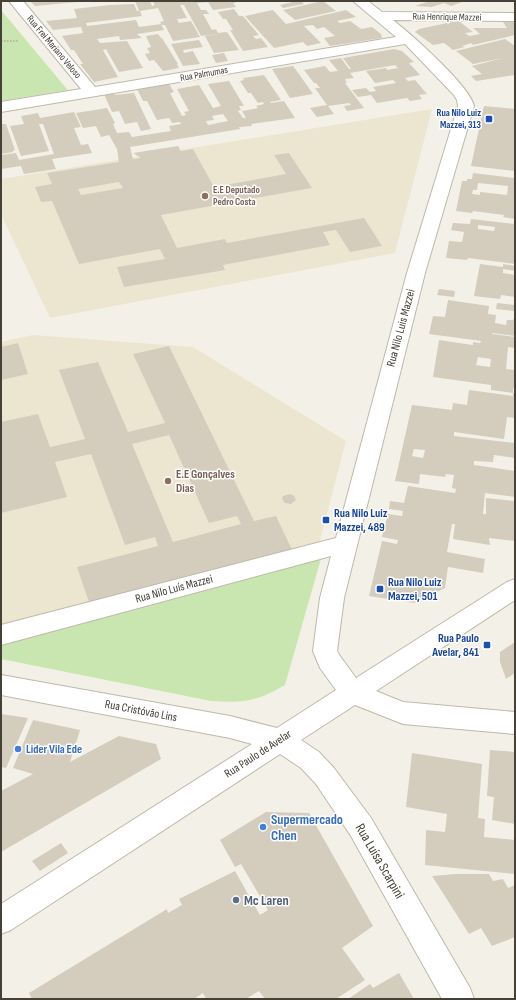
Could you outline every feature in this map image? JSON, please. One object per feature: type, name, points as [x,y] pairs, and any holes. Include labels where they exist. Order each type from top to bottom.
[{"type":"street","name":"Rua Frei Mariano Veloso","points":[[16,1],[92,93]]},
{"type":"street","name":"Rua Nilo Luis Mazzei","points":[[353,692],[329,662],[326,651],[327,627],[332,598],[414,279],[466,106],[465,100],[460,92],[408,39],[360,1]]},
{"type":"street","name":"Rua Henrique Mazzei","points":[[379,16],[515,17]]},
{"type":"street","name":"Rua Palmumas","points":[[1,108],[408,39]]},
{"type":"street","name":"Rua Nilo Luís Mazzei","points":[[1,635],[346,544]]},
{"type":"street","name":"Rua Paulo de Avelar","points":[[1,920],[515,588]]},
{"type":"street","name":"Rua Cristóvão Lins","points":[[1,685],[230,727],[280,740]]},
{"type":"street","points":[[353,692],[378,704],[404,713],[515,723]]},
{"type":"street","name":"Rua Luísa Scarpini","points":[[280,740],[310,760],[325,776],[361,826],[460,999]]},
{"type":"shaded area","name":"E.E Deputado Pedro Costa","points":[[432,109],[395,253],[50,318],[1,214],[1,179]]},
{"type":"shaded area","name":"E.E Gonçalves Dias","points":[[33,335],[193,347],[346,441],[319,544],[1,628],[1,342]]},
{"type":"green space","points":[[1,10],[66,88],[68,90],[1,101]]},
{"type":"green space","points":[[322,555],[285,685],[258,698],[232,702],[211,701],[1,659],[1,642]]},
{"type":"building","points":[[30,1],[77,1],[77,2],[35,6]]},
{"type":"building","points":[[135,1],[150,1],[152,6],[155,5],[153,2],[161,1],[241,1],[233,3],[236,7],[213,10],[208,2],[197,3],[201,10],[206,10],[209,14],[203,14],[212,30],[216,29],[218,33],[227,32],[239,50],[214,53],[205,36],[218,34],[201,36],[184,5],[180,5],[187,18],[177,19],[179,23],[191,21],[200,37],[173,41],[165,25],[162,25],[160,22],[164,21],[158,8],[140,11],[142,16],[86,23],[87,26],[136,20],[139,27],[161,24],[164,30],[137,34],[142,38],[120,40],[119,36],[97,39],[100,43],[127,41],[143,68],[119,72],[106,49],[103,50],[118,77],[94,82],[80,64],[83,64],[74,50],[71,50],[62,36],[83,33],[81,27],[53,30],[46,21],[77,18],[74,9],[110,5],[134,4],[137,11],[139,11]]},
{"type":"building","points":[[301,1],[304,4],[283,8],[280,5]]},
{"type":"building","points":[[323,1],[336,11],[295,20],[283,10]]},
{"type":"building","points":[[430,1],[465,1],[451,6],[444,3],[432,7],[415,6]]},
{"type":"building","points":[[234,9],[239,16],[243,16],[259,35],[253,36],[256,39],[261,38],[268,47],[243,51],[230,30],[233,30],[226,19],[223,19],[218,12]]},
{"type":"building","points":[[273,10],[286,24],[346,10],[356,17],[337,21],[340,23],[350,21],[361,29],[372,27],[381,34],[382,38],[330,46],[324,38],[335,36],[324,27],[317,29],[313,25],[304,26],[321,43],[307,46],[303,42],[274,48],[245,16]]},
{"type":"building","points":[[452,22],[460,22],[473,32],[465,33],[469,36],[480,34],[473,28],[507,28],[503,22],[513,22],[515,24],[515,35],[473,45],[471,43],[462,46],[465,47],[453,50],[444,43],[433,45],[415,32],[419,29]]},
{"type":"building","points":[[158,34],[162,38],[179,68],[163,71],[154,60],[149,61],[145,54],[150,53],[147,48],[151,47],[146,36]]},
{"type":"building","points":[[505,39],[515,46],[515,75],[476,81],[471,76],[482,74],[472,66],[503,58],[473,64],[456,51]]},
{"type":"building","points":[[199,40],[203,47],[183,50],[184,53],[193,51],[200,64],[183,66],[171,44]]},
{"type":"building","points":[[394,49],[402,51],[414,62],[409,63],[420,75],[405,78],[408,81],[415,80],[427,94],[419,95],[422,99],[410,101],[407,98],[377,103],[371,95],[358,97],[352,90],[366,88],[370,92],[376,91],[373,87],[396,83],[393,80],[375,83],[366,71],[398,68],[395,65],[350,73],[354,78],[345,79],[347,83],[345,83],[364,108],[347,111],[344,106],[351,105],[349,103],[328,106],[334,114],[317,117],[310,108],[327,105],[315,88],[320,88],[304,70],[325,66],[330,72],[338,71],[329,60],[341,58],[349,69],[351,69],[343,58]]},
{"type":"building","points":[[224,53],[228,61],[216,63],[212,55]]},
{"type":"building","points":[[293,66],[313,94],[290,98],[272,69]]},
{"type":"building","points":[[264,75],[281,100],[270,102],[284,101],[295,118],[251,124],[252,126],[239,127],[240,129],[130,147],[133,159],[141,158],[133,153],[178,146],[181,151],[193,149],[214,187],[286,174],[274,155],[289,153],[312,188],[161,215],[177,248],[225,239],[227,243],[364,218],[382,246],[350,252],[336,230],[323,232],[330,245],[223,265],[225,270],[124,287],[117,267],[165,259],[160,249],[79,264],[52,201],[41,202],[35,187],[52,184],[47,173],[119,162],[117,149],[109,135],[101,137],[96,126],[83,128],[76,113],[107,108],[115,123],[113,124],[117,133],[129,132],[132,137],[171,131],[169,126],[181,124],[180,122],[172,123],[169,118],[157,120],[147,101],[143,101],[137,89],[169,84],[174,92],[170,93],[182,116],[186,115],[184,112],[189,111],[177,89],[199,85],[213,108],[221,106],[208,84],[229,81],[244,106],[239,106],[241,110],[234,112],[238,111],[243,118],[246,118],[242,111],[258,108],[256,106],[264,104],[263,102],[258,103],[251,93],[248,93],[240,81],[244,80],[243,78]],"holes":[[[223,114],[228,121],[208,125],[206,121],[214,120],[212,116]],[[119,182],[123,188],[81,195],[78,189]]]},
{"type":"building","points":[[113,92],[115,95],[134,93],[151,129],[141,131],[137,122],[125,124],[119,111],[112,112],[104,94]]},
{"type":"building","points":[[484,106],[515,109],[515,171],[471,166]]},
{"type":"building","points":[[74,112],[81,127],[74,128],[81,145],[88,144],[92,153],[52,159],[56,169],[24,174],[21,166],[1,169],[1,155],[16,153],[19,160],[54,154],[43,124],[39,124],[49,151],[21,156],[10,126],[24,124],[21,116],[38,113],[40,118]]},
{"type":"building","points":[[1,124],[6,124],[15,150],[13,152],[1,154]]},
{"type":"building","points":[[473,173],[515,178],[515,219],[503,217],[504,215],[473,211],[472,213],[456,211],[462,181],[472,179]],"holes":[[[478,183],[508,186],[507,195],[480,192],[480,195],[472,194],[473,190],[477,190]]]},
{"type":"building","points":[[471,219],[515,224],[515,264],[468,258],[467,260],[446,258],[449,241],[462,242],[464,232],[451,230],[453,223],[470,224]],"holes":[[[478,225],[495,227],[494,231],[478,229]]]},
{"type":"building","points":[[480,264],[503,267],[503,264],[515,266],[515,271],[503,269],[503,273],[515,275],[515,297],[501,295],[500,299],[474,296]]},
{"type":"building","points":[[439,289],[455,291],[454,297],[437,295]]},
{"type":"building","points":[[448,300],[489,306],[488,314],[496,315],[495,323],[506,325],[507,320],[513,320],[515,316],[515,336],[492,333],[515,337],[515,348],[508,347],[506,369],[515,370],[515,388],[513,388],[513,393],[491,390],[491,385],[433,377],[439,340],[473,345],[473,342],[480,343],[481,341],[429,334],[433,316],[445,317]],"holes":[[[478,357],[491,359],[490,367],[476,365]]]},
{"type":"building","points":[[497,303],[515,305],[515,311],[496,309]]},
{"type":"building","points":[[18,343],[28,374],[1,380],[1,347]]},
{"type":"building","points":[[169,346],[254,521],[276,516],[293,552],[90,605],[77,567],[158,546],[155,537],[125,545],[91,454],[55,462],[67,497],[1,513],[1,422],[38,414],[50,447],[85,439],[59,370],[98,362],[128,432],[165,423],[133,354]],"holes":[[[169,435],[209,523],[237,516],[241,524],[173,542],[132,444]]]},
{"type":"building","points":[[469,390],[513,396],[513,393],[515,393],[515,418],[507,417],[504,439],[454,432],[454,436],[515,443],[515,458],[494,455],[493,462],[474,461],[474,465],[515,471],[515,497],[485,493],[483,514],[486,514],[486,498],[515,501],[515,541],[489,538],[490,545],[453,539],[455,524],[452,524],[447,552],[485,559],[483,573],[448,567],[445,588],[414,603],[369,596],[382,541],[397,544],[398,540],[382,537],[388,514],[402,516],[403,511],[389,509],[390,501],[404,503],[408,486],[455,493],[456,489],[452,488],[454,475],[446,474],[445,477],[420,474],[419,484],[395,481],[412,405],[452,410],[453,403],[467,405]],"holes":[[[414,449],[425,450],[423,458],[412,456]]]},
{"type":"building","points":[[290,494],[294,496],[296,500],[291,504],[285,503],[282,499],[283,496]]},
{"type":"building","points":[[515,642],[515,673],[506,679],[500,662],[500,652]]},
{"type":"building","points":[[1,714],[28,718],[6,768],[1,767]]},
{"type":"building","points":[[33,720],[80,730],[70,762],[119,736],[156,744],[161,759],[1,852],[1,791],[33,774],[13,768]]},
{"type":"building","points":[[490,750],[515,752],[515,824],[492,820],[494,797],[487,796]]},
{"type":"building","points":[[412,753],[482,764],[478,818],[485,819],[484,837],[515,840],[515,874],[425,865],[426,830],[445,832],[447,814],[406,807]]},
{"type":"building","points":[[266,812],[309,813],[373,926],[342,948],[365,980],[336,999],[265,999],[259,991],[246,999],[206,999],[203,993],[194,999],[32,999],[29,993],[167,909],[168,913],[182,905],[179,899],[235,871],[260,915],[268,910],[241,864],[235,867],[220,840]]},
{"type":"building","points":[[61,843],[68,853],[40,871],[32,861]]},
{"type":"building","points":[[489,874],[493,881],[503,879],[508,888],[515,885],[515,937],[492,946],[481,928],[469,934],[432,876]]},
{"type":"building","points":[[399,973],[414,999],[348,999],[370,984],[373,988]]},
{"type":"place","name":"Rua Nilo Luiz Mazzei, 313","points":[[489,119]]},
{"type":"place","name":"E.E Deputado Pedro Costa","points":[[205,196]]},
{"type":"place","name":"E.E Gonçalves Dias","points":[[168,481]]},
{"type":"place","name":"Rua Nilo Luiz Mazzei, 489","points":[[326,520]]},
{"type":"place","name":"Rua Nilo Luiz Mazzei, 501","points":[[380,589]]},
{"type":"place","name":"Rua Paulo Avelar, 841","points":[[487,645]]},
{"type":"place","name":"Lider Vila Ede","points":[[18,749]]},
{"type":"place","name":"Supermercado Chen","points":[[263,827]]},
{"type":"place","name":"Mc Laren","points":[[236,900]]}]
